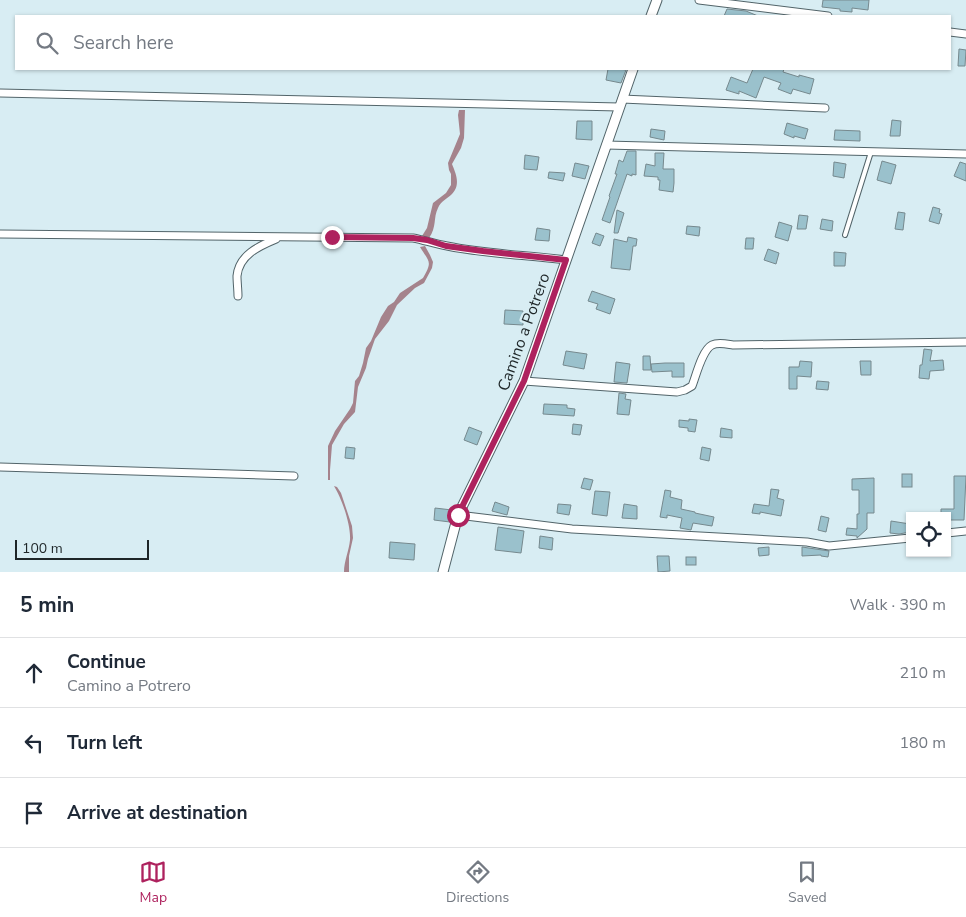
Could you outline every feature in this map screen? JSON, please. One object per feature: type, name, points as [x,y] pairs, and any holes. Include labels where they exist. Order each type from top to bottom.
[{"type":"street","points":[[651,15],[657,0]]},
{"type":"street","points":[[699,0],[820,15]]},
{"type":"street","points":[[951,32],[966,34]]},
{"type":"street","name":"Camino a Potrero","points":[[443,572],[458,515],[524,381],[633,70]]},
{"type":"street","points":[[0,93],[825,108]]},
{"type":"street","points":[[606,145],[966,154]]},
{"type":"street","points":[[0,234],[413,238],[446,246],[566,260]]},
{"type":"street","points":[[238,296],[237,276],[242,262],[250,252],[281,237]]},
{"type":"street","points":[[524,381],[676,392],[692,386],[704,354],[711,346],[721,344],[966,342]]},
{"type":"street","points":[[0,467],[294,476]]},
{"type":"street","points":[[458,515],[572,529],[807,542],[829,546],[906,538]]},
{"type":"street","points":[[951,533],[966,531]]},
{"type":"lane","points":[[845,235],[871,151]]},
{"type":"shaded area","points":[[459,110],[465,110],[464,138],[452,164],[457,183],[455,191],[439,206],[429,238],[422,236],[427,228],[433,203],[446,193],[451,185],[448,163],[460,134]]},
{"type":"shaded area","points":[[425,246],[433,262],[432,268],[424,283],[415,288],[397,305],[389,321],[375,339],[358,387],[355,412],[344,424],[332,445],[330,480],[328,480],[328,446],[353,403],[355,381],[359,376],[366,348],[388,306],[394,302],[400,293],[423,278],[429,265],[428,259],[420,247]]},
{"type":"shaded area","points":[[334,486],[341,493],[352,526],[353,538],[349,556],[349,572],[344,572],[350,540],[349,527],[343,505]]},
{"type":"building","points":[[823,0],[869,0],[868,10],[852,8],[852,12],[822,7]]},
{"type":"building","points":[[727,9],[746,11],[756,15],[724,15]]},
{"type":"building","points":[[959,49],[966,50],[965,66],[958,66]]},
{"type":"building","points":[[608,70],[626,70],[621,83],[606,80]]},
{"type":"building","points":[[753,70],[784,70],[783,72],[799,77],[799,75],[814,79],[810,94],[793,89],[791,94],[778,89],[781,83],[764,77],[756,98],[739,91],[739,94],[726,90],[731,77],[747,83]]},
{"type":"building","points":[[892,120],[901,121],[900,136],[890,136]]},
{"type":"building","points":[[577,121],[592,121],[592,140],[576,139]]},
{"type":"building","points":[[787,123],[808,129],[805,139],[794,136],[794,138],[784,134]]},
{"type":"building","points":[[651,129],[665,131],[664,140],[650,137]]},
{"type":"building","points":[[835,130],[860,131],[860,141],[834,140]]},
{"type":"building","points":[[627,151],[636,151],[636,175],[627,174],[610,223],[602,220],[617,174],[615,174],[619,160],[623,162]]},
{"type":"building","points":[[655,153],[664,153],[663,169],[674,169],[673,192],[659,190],[660,180],[658,180],[658,177],[644,176],[646,164],[655,166]]},
{"type":"building","points":[[525,155],[539,157],[537,170],[524,169]]},
{"type":"building","points":[[882,161],[896,165],[891,184],[877,180]]},
{"type":"building","points":[[834,162],[846,164],[844,178],[833,176]]},
{"type":"building","points":[[960,162],[966,164],[966,181],[954,176]]},
{"type":"building","points":[[575,163],[589,166],[585,179],[572,176]]},
{"type":"building","points":[[549,172],[565,173],[563,181],[548,178]]},
{"type":"building","points":[[933,207],[940,209],[939,213],[942,214],[939,224],[929,221]]},
{"type":"building","points":[[617,210],[624,213],[618,233],[614,233]]},
{"type":"building","points":[[898,212],[905,213],[903,230],[895,229]]},
{"type":"building","points":[[799,215],[808,216],[806,229],[797,229]]},
{"type":"building","points":[[822,219],[833,221],[832,231],[820,229]]},
{"type":"building","points":[[779,222],[792,226],[788,241],[775,237]]},
{"type":"building","points":[[687,226],[700,227],[699,236],[686,234]]},
{"type":"building","points":[[537,228],[550,230],[549,241],[535,240]]},
{"type":"building","points":[[596,233],[604,236],[600,246],[592,243]]},
{"type":"building","points":[[628,237],[637,239],[636,246],[633,246],[630,270],[611,268],[614,239],[627,242]]},
{"type":"building","points":[[746,238],[754,238],[753,249],[745,249]]},
{"type":"building","points":[[768,249],[779,253],[776,264],[764,260]]},
{"type":"building","points":[[834,252],[846,253],[845,266],[834,266]]},
{"type":"building","points":[[592,291],[615,299],[610,314],[596,309],[598,304],[588,301]]},
{"type":"building","points":[[505,310],[523,311],[523,325],[504,324]]},
{"type":"building","points":[[924,349],[932,350],[930,361],[943,360],[944,370],[930,371],[929,379],[919,378]]},
{"type":"building","points":[[566,351],[587,354],[584,369],[563,365]]},
{"type":"building","points":[[643,356],[650,356],[651,370],[643,370]]},
{"type":"building","points":[[800,361],[812,362],[811,377],[797,376],[797,389],[789,389],[789,367],[799,367]]},
{"type":"building","points":[[860,361],[871,361],[871,375],[861,375]]},
{"type":"building","points":[[616,362],[630,364],[627,383],[614,382]]},
{"type":"building","points":[[684,363],[684,377],[672,377],[672,371],[652,372],[651,364]]},
{"type":"building","points":[[817,381],[829,382],[828,390],[816,389]]},
{"type":"building","points":[[619,393],[626,394],[625,399],[631,400],[629,415],[617,414]]},
{"type":"building","points":[[544,404],[567,405],[567,408],[575,409],[574,416],[543,414]]},
{"type":"building","points":[[689,419],[697,420],[695,432],[688,431],[688,428],[679,427],[679,420],[689,421]]},
{"type":"building","points":[[573,424],[582,425],[580,435],[572,434]]},
{"type":"building","points":[[469,427],[482,432],[477,445],[464,440]]},
{"type":"building","points":[[721,428],[732,430],[732,438],[720,437]]},
{"type":"building","points":[[346,447],[355,448],[354,459],[345,458]]},
{"type":"building","points":[[702,447],[711,449],[709,461],[700,459]]},
{"type":"building","points":[[902,474],[912,474],[912,487],[902,487]]},
{"type":"building","points":[[954,476],[966,476],[964,520],[951,520],[951,512],[941,512],[941,509],[954,509]]},
{"type":"building","points":[[584,478],[593,480],[590,490],[581,488]]},
{"type":"building","points":[[874,478],[874,513],[867,513],[867,529],[857,538],[857,536],[846,535],[847,528],[857,529],[857,514],[859,514],[859,490],[852,490],[852,479]]},
{"type":"building","points":[[771,489],[779,490],[777,498],[784,500],[781,516],[760,512],[760,514],[752,513],[754,504],[769,506]]},
{"type":"building","points":[[665,490],[671,491],[670,497],[682,500],[681,509],[714,517],[712,526],[693,523],[691,530],[680,528],[682,518],[667,515],[667,518],[660,517]]},
{"type":"building","points":[[595,491],[610,492],[607,516],[592,514]]},
{"type":"building","points":[[495,502],[509,507],[507,515],[492,511]]},
{"type":"building","points":[[558,504],[571,505],[569,515],[557,513]]},
{"type":"building","points":[[624,504],[637,506],[637,519],[622,518]]},
{"type":"building","points":[[435,508],[452,510],[450,522],[434,520]]},
{"type":"building","points":[[821,516],[829,518],[826,532],[818,530]]},
{"type":"building","points":[[891,521],[906,523],[906,533],[890,533]]},
{"type":"building","points":[[498,527],[524,531],[521,553],[495,550]]},
{"type":"building","points":[[540,536],[553,538],[552,550],[539,548]]},
{"type":"building","points":[[390,542],[415,544],[414,560],[389,558]]},
{"type":"building","points":[[769,547],[769,555],[759,556],[758,548]]},
{"type":"building","points":[[802,547],[829,551],[828,557],[821,555],[802,556]]},
{"type":"building","points":[[657,556],[669,556],[670,571],[658,572]]},
{"type":"building","points":[[686,557],[696,557],[696,565],[686,565]]},
{"type":"route","points":[[332,237],[413,238],[446,246],[566,260],[524,381],[458,515]]}]
